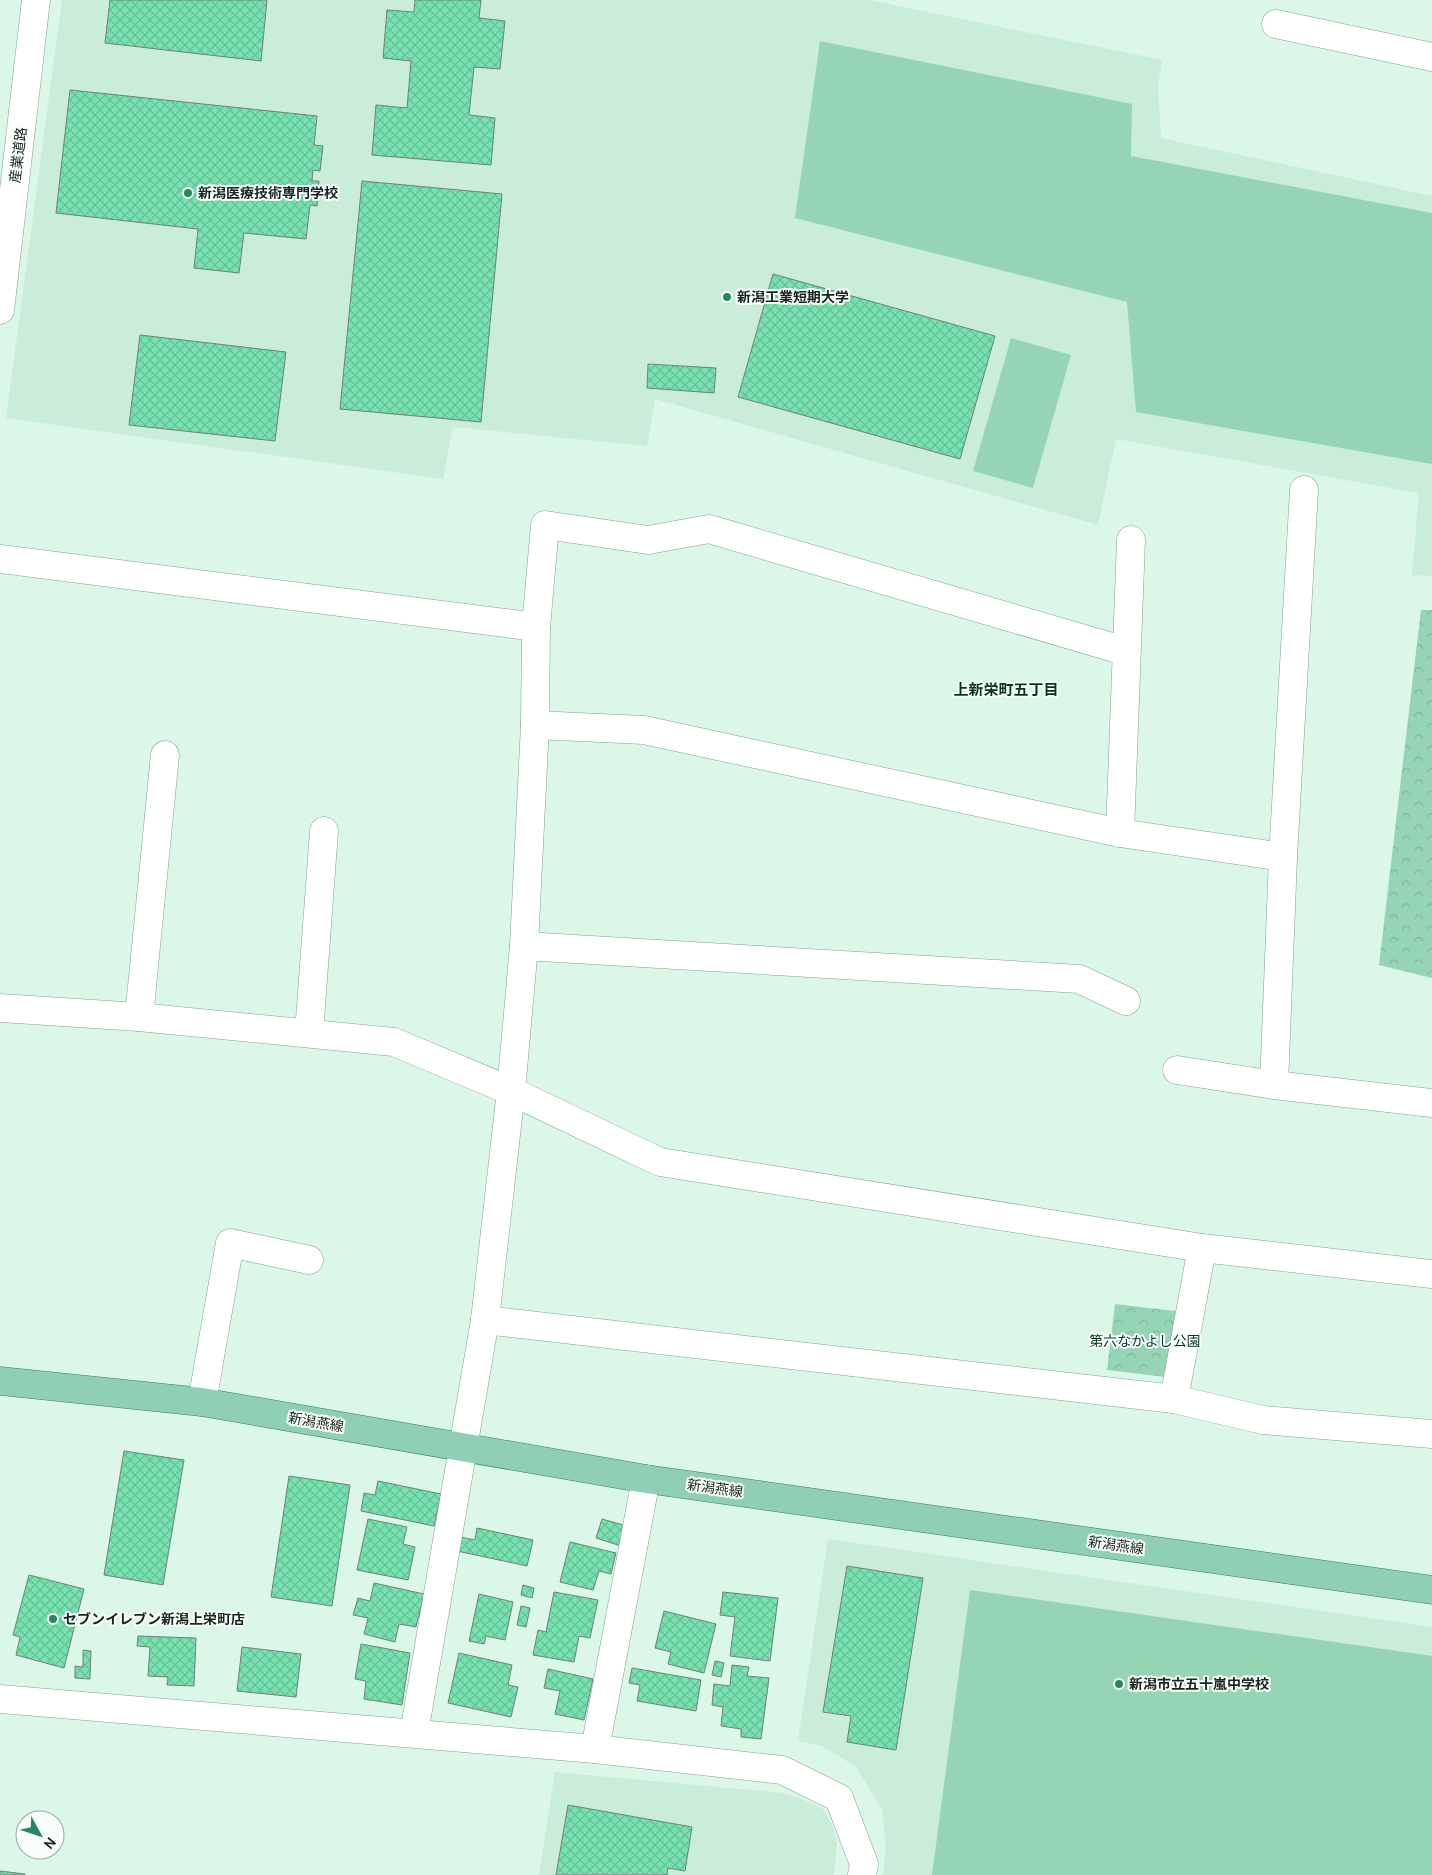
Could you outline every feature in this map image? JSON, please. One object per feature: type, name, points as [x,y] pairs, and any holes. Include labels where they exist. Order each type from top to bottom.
[{"type":"main road","name":"新潟燕線","points":[[0,1381],[202,1402],[646,1478],[1432,1590]]},
{"type":"street","name":"産業道路","points":[[0,304],[36,0]]},
{"type":"street","points":[[1276,24],[1432,57]]},
{"type":"street","points":[[1274,1085],[1283,857],[1304,490]]},
{"type":"street","points":[[414,1733],[486,1320],[511,1092],[524,946],[536,725],[536,627],[544,525],[648,540],[709,529],[1126,651]]},
{"type":"street","points":[[1120,833],[1131,540]]},
{"type":"street","points":[[0,559],[536,627]]},
{"type":"street","points":[[536,725],[644,730],[1120,833],[1283,857]]},
{"type":"street","points":[[139,1017],[165,754]]},
{"type":"street","points":[[309,1033],[324,831]]},
{"type":"street","points":[[524,946],[1079,979],[1126,1002]]},
{"type":"street","points":[[0,1008],[139,1017],[394,1042],[511,1092],[660,1162],[1202,1248],[1432,1274]]},
{"type":"street","points":[[1177,1070],[1274,1085],[1432,1103]]},
{"type":"street","points":[[202,1402],[230,1243],[309,1260]]},
{"type":"street","points":[[1174,1399],[1202,1248]]},
{"type":"street","points":[[486,1320],[1174,1399],[1263,1420],[1432,1434]]},
{"type":"street","points":[[595,1749],[646,1478]]},
{"type":"street","points":[[0,1699],[595,1749],[782,1770],[839,1798],[864,1864],[862,1875]]},
{"type":"shaded area","name":"新潟工業短期大学","points":[[62,0],[870,0],[1162,60],[1158,87],[1161,138],[1432,196],[1432,576],[1412,575],[1419,493],[1116,439],[1098,525],[655,399],[647,446],[453,427],[443,479],[6,418]]},
{"type":"shaded area","name":"新潟市立五十嵐中学校","points":[[828,1539],[1432,1627],[1432,1875],[883,1875],[886,1847],[882,1809],[855,1766],[822,1746],[798,1741]]},
{"type":"shaded area","points":[[555,1772],[783,1793],[802,1799],[823,1809],[833,1826],[837,1843],[834,1875],[539,1875]]},
{"type":"green space","points":[[820,41],[1132,104],[1131,156],[1432,213],[1432,464],[1136,412],[1127,302],[795,218]]},
{"type":"green space","points":[[1011,338],[1071,355],[1033,488],[973,471]]},
{"type":"green space","points":[[1421,610],[1432,610],[1432,978],[1379,965]]},
{"type":"green space","name":"第六なかよし公園","points":[[1115,1304],[1183,1312],[1165,1377],[1107,1370]]},
{"type":"green space","name":"新潟市立五十嵐中学校","points":[[970,1590],[1432,1656],[1432,1875],[932,1875]]},
{"type":"building","points":[[110,0],[267,0],[261,61],[105,43]]},
{"type":"building","points":[[415,0],[481,0],[479,18],[505,21],[500,69],[474,67],[469,115],[495,118],[491,165],[372,155],[376,105],[407,108],[411,61],[383,58],[387,10],[414,12]]},
{"type":"building","name":"新潟医療技術専門学校","points":[[70,90],[317,116],[314,145],[323,146],[320,171],[313,170],[312,181],[319,181],[317,206],[310,205],[306,239],[244,233],[239,273],[194,268],[198,229],[56,213]]},
{"type":"building","points":[[362,181],[502,194],[481,422],[340,409]]},
{"type":"building","points":[[773,274],[995,336],[960,459],[738,397]]},
{"type":"building","points":[[140,335],[286,352],[275,441],[129,425]]},
{"type":"building","points":[[648,364],[716,368],[714,393],[647,388]]},
{"type":"building","points":[[124,1451],[184,1460],[163,1585],[104,1575]]},
{"type":"building","points":[[289,1476],[350,1485],[332,1606],[271,1597]]},
{"type":"building","points":[[378,1481],[441,1494],[434,1526],[361,1511],[364,1493],[375,1495]]},
{"type":"building","points":[[368,1519],[407,1527],[403,1544],[415,1547],[408,1580],[357,1570]]},
{"type":"building","points":[[602,1519],[627,1526],[621,1546],[596,1538]]},
{"type":"building","points":[[477,1528],[533,1540],[527,1566],[457,1551],[460,1537],[475,1540]]},
{"type":"building","points":[[570,1542],[616,1553],[611,1574],[599,1571],[593,1590],[560,1582]]},
{"type":"building","points":[[847,1566],[923,1578],[896,1750],[847,1742],[851,1716],[823,1712]]},
{"type":"building","points":[[29,1575],[84,1589],[64,1668],[16,1655],[20,1637],[13,1635]]},
{"type":"building","points":[[374,1583],[424,1594],[416,1627],[399,1624],[395,1642],[364,1634],[368,1618],[353,1615],[358,1598],[370,1601]]},
{"type":"building","points":[[523,1585],[534,1588],[532,1598],[521,1595]]},
{"type":"building","points":[[554,1592],[598,1600],[590,1638],[579,1636],[574,1662],[533,1655],[538,1630],[546,1632]]},
{"type":"building","points":[[723,1592],[778,1598],[770,1661],[730,1656],[735,1617],[720,1615]]},
{"type":"building","points":[[479,1594],[513,1602],[505,1640],[486,1636],[484,1644],[469,1641]]},
{"type":"building","points":[[521,1606],[530,1608],[526,1627],[517,1625]]},
{"type":"building","points":[[664,1611],[716,1624],[704,1673],[668,1664],[671,1652],[655,1648]]},
{"type":"building","points":[[138,1636],[196,1638],[194,1686],[167,1685],[168,1677],[148,1676],[150,1647],[137,1646]]},
{"type":"building","points":[[361,1644],[410,1653],[402,1705],[364,1699],[366,1681],[355,1679]]},
{"type":"building","points":[[242,1647],[301,1654],[296,1697],[237,1691]]},
{"type":"building","points":[[83,1650],[91,1651],[90,1679],[75,1678],[75,1666],[83,1667]]},
{"type":"building","points":[[459,1653],[512,1665],[508,1685],[518,1687],[511,1717],[448,1703]]},
{"type":"building","points":[[715,1661],[724,1663],[721,1677],[712,1675]]},
{"type":"building","points":[[732,1665],[749,1667],[747,1676],[769,1678],[761,1739],[741,1737],[741,1729],[721,1726],[723,1707],[712,1705],[714,1684],[730,1686]]},
{"type":"building","points":[[632,1668],[701,1680],[696,1711],[637,1701],[640,1685],[629,1683]]},
{"type":"building","points":[[548,1669],[593,1679],[584,1720],[555,1714],[560,1691],[544,1688]]},
{"type":"building","points":[[568,1805],[692,1827],[685,1871],[668,1868],[667,1875],[556,1875]]},
{"type":"building","points":[[0,1871],[25,1874],[25,1875],[0,1875]]},
{"type":"place","name":"新潟医療技術専門学校","points":[[188,193]]},
{"type":"place","name":"新潟工業短期大学","points":[[727,297]]},
{"type":"place","name":"セブンイレブン新潟上栄町店","points":[[53,1619]]},
{"type":"place","name":"新潟市立五十嵐中学校","points":[[1119,1684]]},
{"type":"district","name":"上新栄町五丁目","points":[[1006,690]]}]
